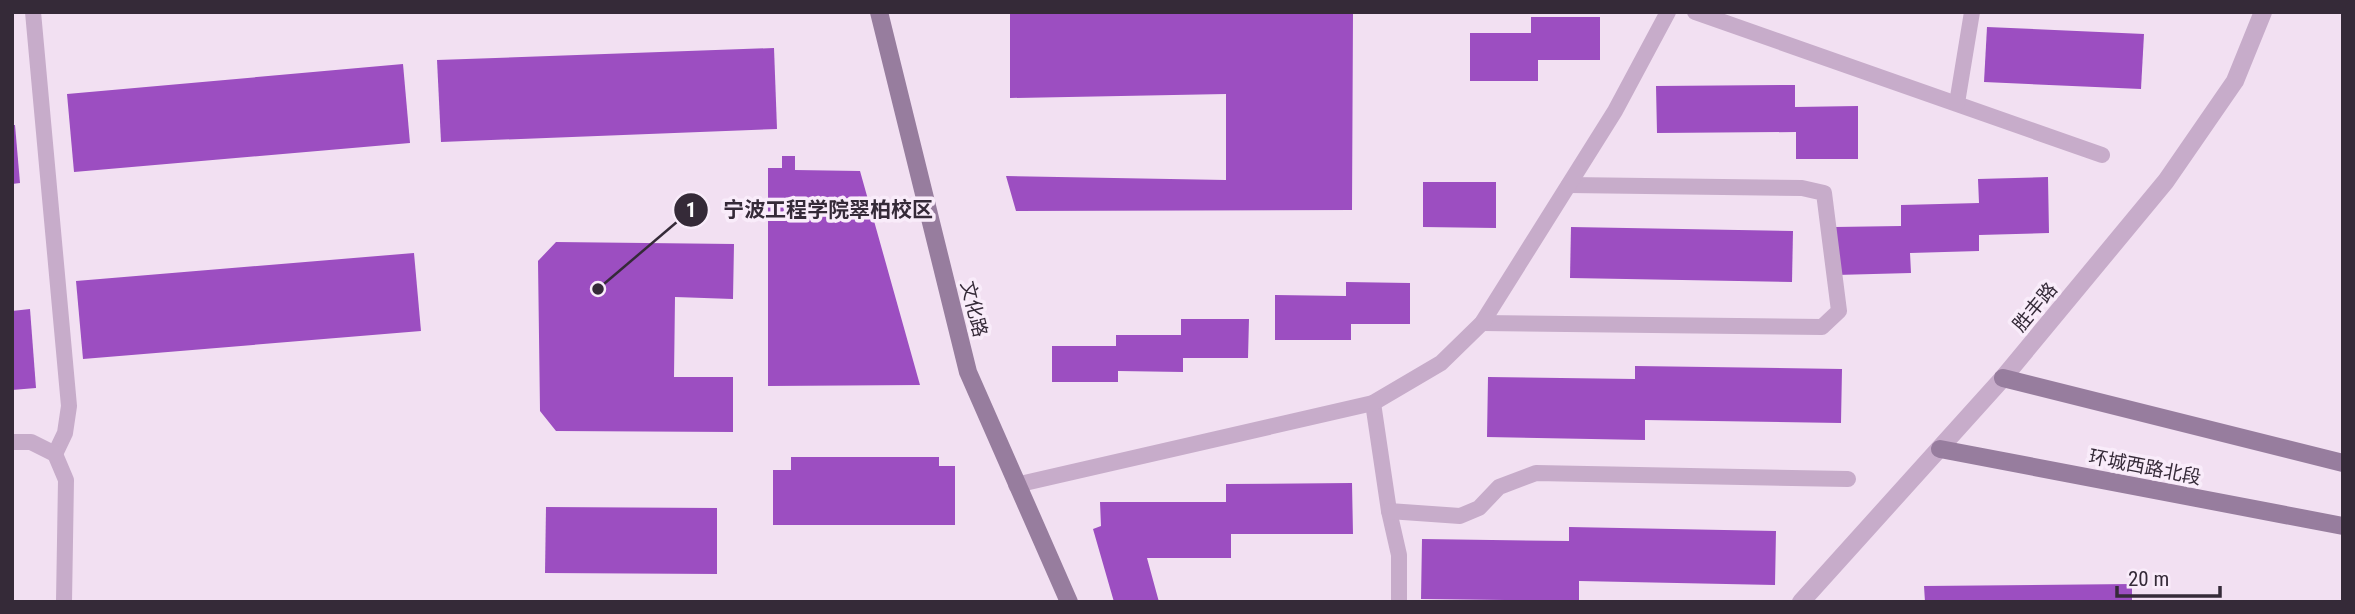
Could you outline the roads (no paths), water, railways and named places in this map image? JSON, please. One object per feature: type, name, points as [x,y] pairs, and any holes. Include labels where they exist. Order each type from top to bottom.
[{"type":"street","name":"文化路","points":[[878,12],[968,372],[1069,602]]},
{"type":"street","name":"胜丰路","points":[[1801,602],[2003,378],[2166,181],[2235,81],[2263,12]]},
{"type":"street","points":[[2003,378],[2343,463]]},
{"type":"street","name":"环城西路北段","points":[[1940,449],[2343,526]]},
{"type":"lane","points":[[33,12],[69,406],[65,433],[55,454]]},
{"type":"lane","points":[[1016,485],[1373,403],[1441,363],[1482,323],[1615,111],[1668,12]]},
{"type":"lane","points":[[1695,12],[2102,155]]},
{"type":"lane","points":[[1957,103],[1972,12]]},
{"type":"lane","points":[[1482,323],[1822,327],[1839,311],[1824,193],[1802,188],[1569,185]]},
{"type":"lane","points":[[1373,403],[1389,511],[1399,555],[1399,602]]},
{"type":"lane","points":[[12,442],[31,442],[55,454],[66,480],[64,602]]},
{"type":"lane","points":[[1389,511],[1460,516],[1479,508],[1499,487],[1536,473],[1848,479]]},
{"type":"place","name":"宁波工程学院翠柏校区","points":[[598,289]]}]
